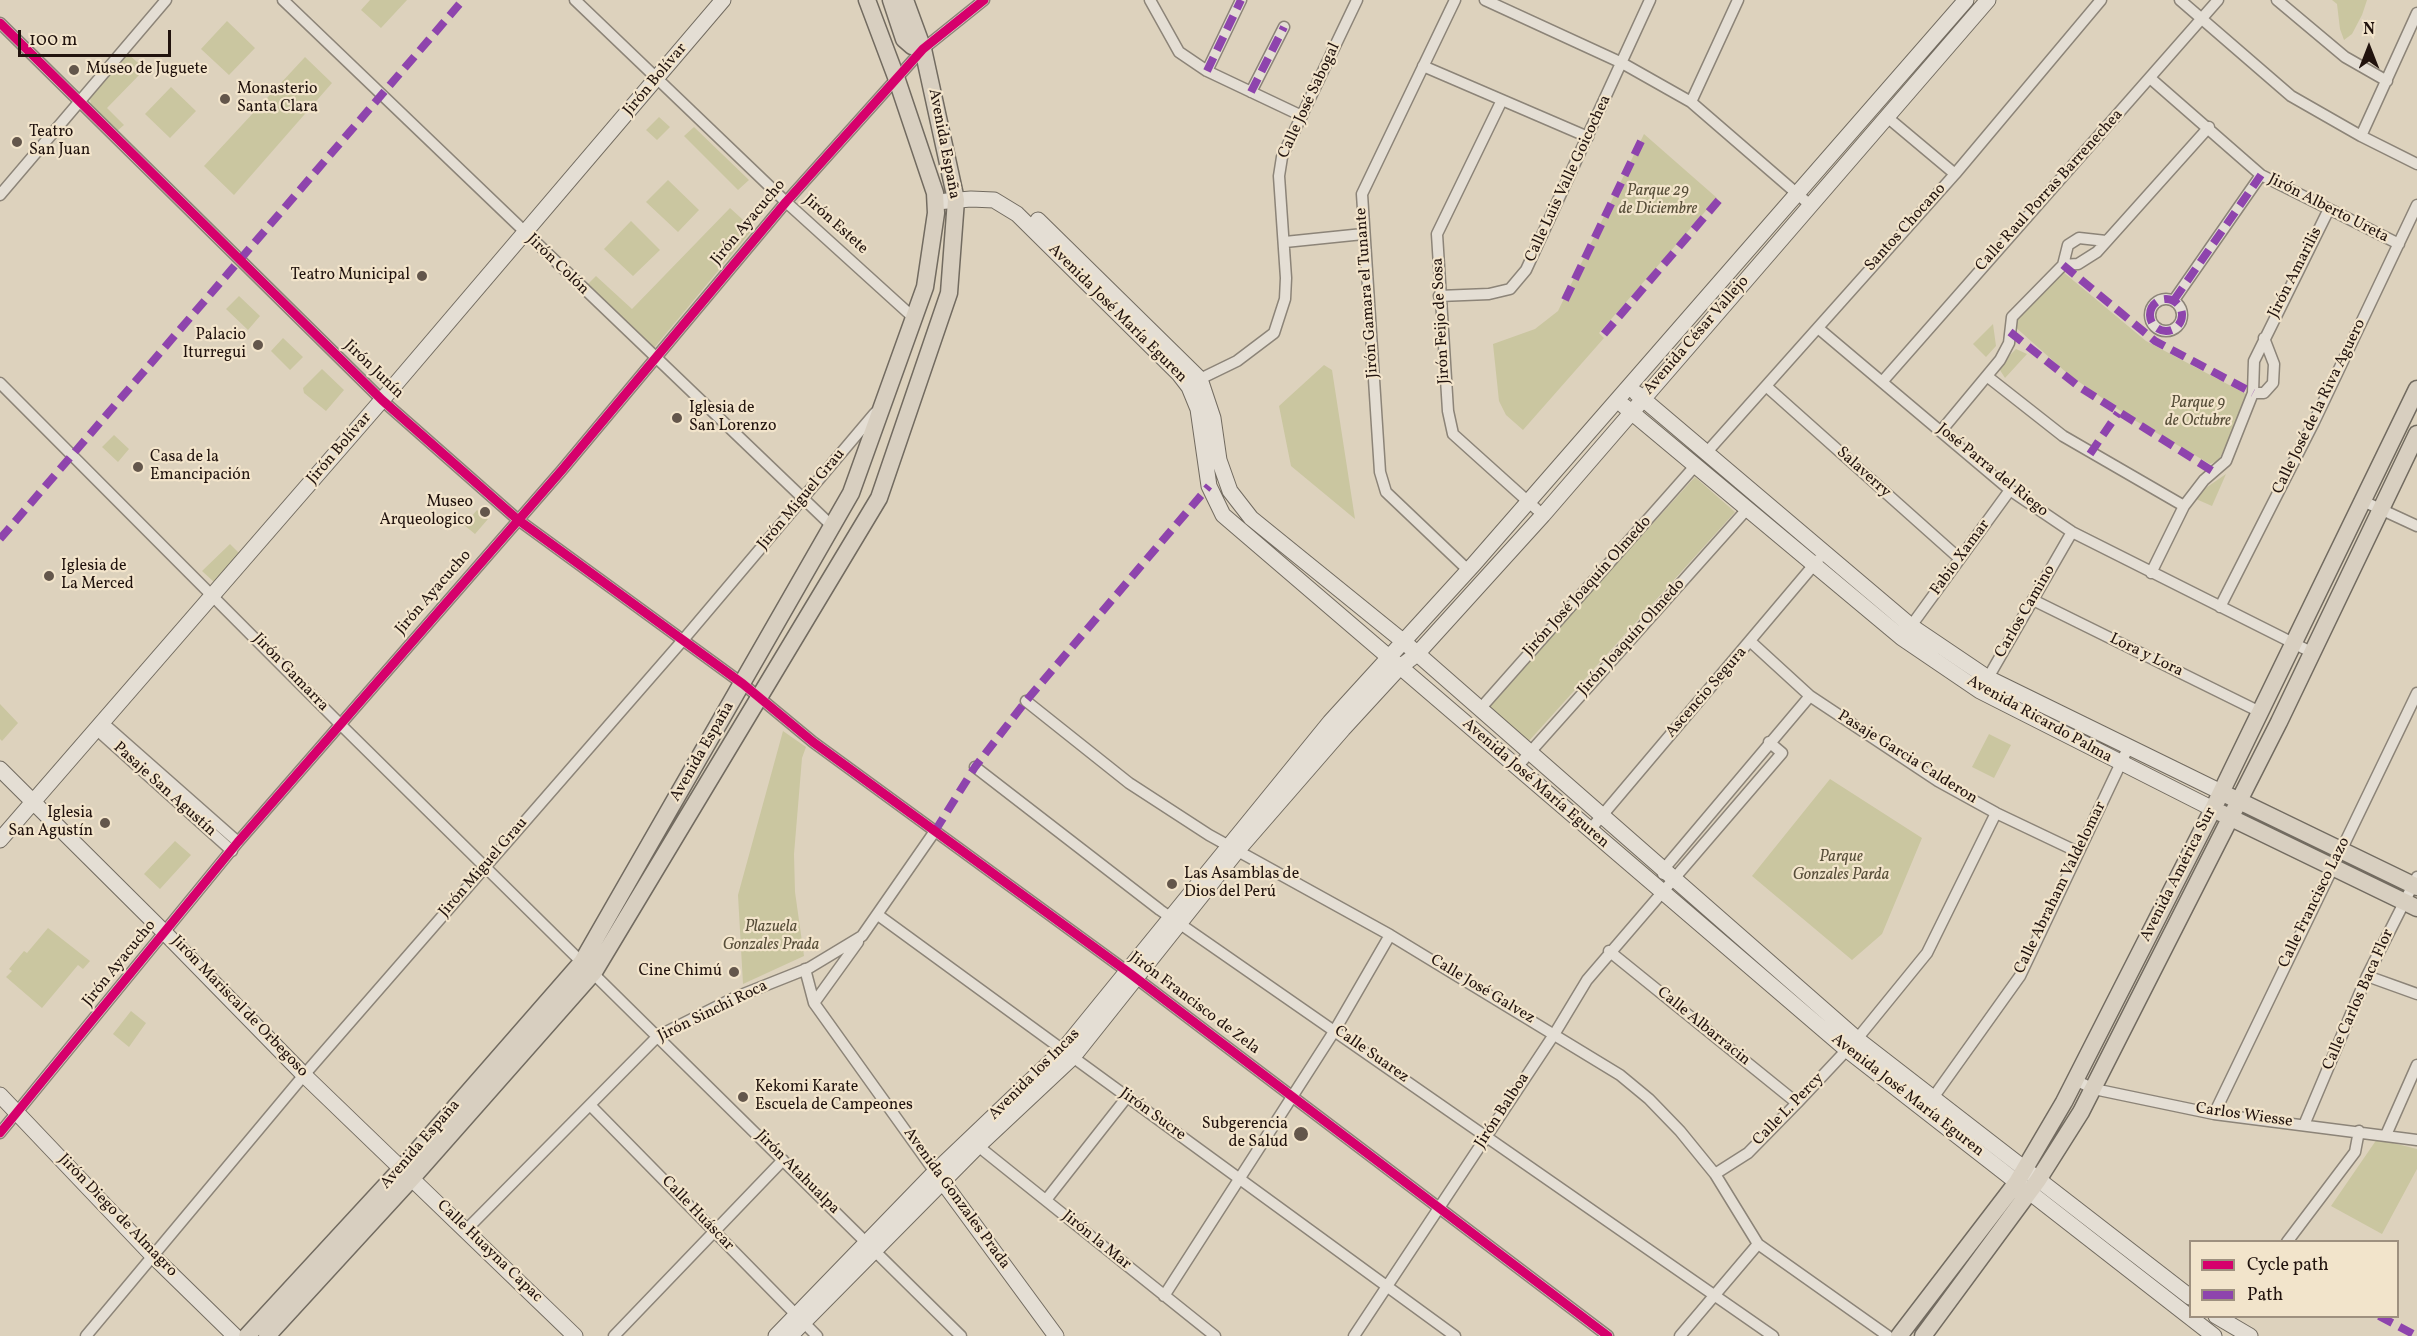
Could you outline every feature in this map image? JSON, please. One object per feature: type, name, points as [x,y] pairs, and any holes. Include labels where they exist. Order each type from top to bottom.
[{"type":"main road","name":"Jirón Bolívar","points":[[0,840],[382,400],[723,0]]},
{"type":"main road","name":"Avenida España","points":[[588,967],[851,493],[925,287],[935,198],[896,77],[867,0]]},
{"type":"main road","points":[[891,0],[904,39],[912,46],[923,49]]},
{"type":"main road","name":"Avenida España","points":[[267,1336],[588,967],[759,700],[879,498],[949,293],[956,194],[923,49],[905,0]]},
{"type":"main road","name":"Avenida César Vallejo","points":[[1394,662],[1416,654],[1543,515],[1643,399],[1966,0]]},
{"type":"main road","name":"Avenida César Vallejo","points":[[1394,662],[1404,642],[1617,400],[1804,199],[1887,117],[1988,0]]},
{"type":"main road","name":"Avenida José María Eguren","points":[[935,198],[993,191],[1023,206],[1084,263],[1200,379],[1213,418],[1219,460],[1230,491],[1239,505],[1404,642],[1668,874],[1852,1044],[1875,1073],[1922,1111],[2027,1181],[2189,1296]]},
{"type":"main road","name":"Avenida José María Eguren","points":[[956,194],[994,200],[1012,209],[1179,374],[1189,387],[1198,408],[1207,477],[1223,514],[1661,892],[1852,1044],[1885,1060],[1933,1098],[2137,1277],[2189,1316]]},
{"type":"main road","points":[[925,287],[934,282],[945,284],[949,293]]},
{"type":"main road","name":"Avenida Ricardo Palma","points":[[1629,387],[1707,452],[1902,638],[2120,764],[2411,905]]},
{"type":"main road","name":"Avenida América Sur","points":[[2027,1181],[2074,1080],[2213,809],[2417,389]]},
{"type":"main road","name":"Avenida Ricardo Palma","points":[[1617,400],[1749,508],[1911,626],[1984,684],[2128,748],[2341,850],[2416,883]]},
{"type":"main road","name":"Avenida América Sur","points":[[1923,1336],[1978,1248],[2094,1089],[2313,653],[2417,434]]},
{"type":"main road","name":"Avenida los Incas","points":[[939,1178],[978,1146],[1068,1054],[1233,848],[1394,662]]},
{"type":"main road","name":"Jirón Mariscal de Orbegoso","points":[[0,769],[304,1075],[407,1173]]},
{"type":"main road","name":"Avenida los Incas","points":[[776,1336],[800,1319],[939,1178],[1068,1054]]},
{"type":"main road","points":[[1875,1073],[1885,1060]]},
{"type":"main road","name":"Jirón Diego de Almagro","points":[[0,1095],[154,1257],[235,1336]]},
{"type":"main road","name":"Avenida España","points":[[247,1336],[407,1173]]},
{"type":"main road","name":"Calle Huayna Capac","points":[[407,1173],[575,1336]]},
{"type":"main road","name":"Avenida Gonzales Prada","points":[[939,1178],[1056,1336]]},
{"type":"main road","name":"Avenida América Sur","points":[[1899,1336],[1978,1248]]},
{"type":"main road","points":[[2137,1277],[2146,1264]]},
{"type":"main road","name":"Avenida José María Eguren","points":[[2191,1318],[2215,1336]]},
{"type":"main road","name":"Avenida los Incas","points":[[790,1336],[800,1319]]},
{"type":"main road","points":[[2224,1319],[2250,1336]]},
{"type":"street","points":[[0,195],[166,0]]},
{"type":"street","name":"Jirón Colón","points":[[283,0],[833,528]]},
{"type":"street","name":"Jirón Estete","points":[[575,0],[786,202],[915,319]]},
{"type":"street","name":"Jirón Ayacucho","points":[[0,1133],[235,847],[656,359],[786,202],[923,49],[984,0]]},
{"type":"street","points":[[1150,0],[1179,52],[1207,71],[1302,116]]},
{"type":"street","points":[[1207,71],[1241,0]]},
{"type":"street","name":"Calle José Sabogal","points":[[1200,379],[1237,361],[1274,333],[1286,299],[1285,242],[1279,176],[1282,157],[1358,0]]},
{"type":"street","name":"Jirón Gamara el Tunante","points":[[1455,0],[1362,194],[1380,472],[1386,492],[1468,570]]},
{"type":"street","points":[[1485,0],[1622,63],[1691,102],[1804,199]]},
{"type":"street","name":"Calle Luis Valle Goicochea","points":[[1439,296],[1489,294],[1510,288],[1526,270],[1650,0]]},
{"type":"street","points":[[1691,102],[1738,0]]},
{"type":"street","name":"Santos Chocano","points":[[1707,452],[1955,174],[2101,0]]},
{"type":"street","points":[[2180,0],[2291,96],[2361,136],[2417,164]]},
{"type":"street","name":"Calle Raul Porras Barrenechea","points":[[1882,382],[2218,0]]},
{"type":"street","points":[[2277,0],[2345,57],[2387,81]]},
{"type":"street","points":[[2361,136],[2417,14]]},
{"type":"street","name":"Jirón Junín","points":[[0,24],[382,400],[518,519],[743,684],[759,700]]},
{"type":"street","points":[[1251,92],[1284,27]]},
{"type":"street","points":[[1423,66],[1588,137]]},
{"type":"street","name":"Jirón Alberto Ureta","points":[[2150,78],[2209,127],[2261,175],[2399,244]]},
{"type":"street","name":"Jirón Feijo de Sosa","points":[[1502,100],[1437,234],[1439,296],[1448,411],[1453,434],[1543,515]]},
{"type":"street","points":[[1887,117],[1955,174]]},
{"type":"street","points":[[1941,431],[1988,377],[2007,349],[2012,316],[2063,265],[2086,260],[2106,241],[2209,127]]},
{"type":"street","points":[[2174,300],[2261,175]]},
{"type":"street","name":"Calle José de la Riva Aguero","points":[[2220,607],[2314,422],[2417,205]]},
{"type":"street","name":"Jirón Amarilis","points":[[2151,573],[2184,506],[2204,480],[2226,461],[2253,393],[2254,361],[2329,209]]},
{"type":"street","points":[[1285,242],[1363,234]]},
{"type":"street","points":[[2063,265],[2065,252],[2072,240],[2088,238],[2106,241]]},
{"type":"street","name":"José Parra del Riego","points":[[1818,328],[2010,490],[2072,532],[2313,653]]},
{"type":"street","name":"Jirón Amarilis","points":[[2253,393],[2264,393],[2273,383],[2274,364],[2264,338]]},
{"type":"street","points":[[1988,377],[2063,436],[2184,506]]},
{"type":"street","name":"Jirón Gamarra","points":[[0,383],[340,724],[588,967]]},
{"type":"street","name":"Salaverry","points":[[1766,386],[1960,559]]},
{"type":"street","name":"Jirón Miguel Grau","points":[[86,1336],[304,1075],[683,640],[885,402]]},
{"type":"street","name":"Jirón José Joaquín Olmedo","points":[[1480,709],[1695,466]]},
{"type":"street","name":"Fabio Xamar","points":[[1911,626],[2010,490]]},
{"type":"street","points":[[2363,501],[2417,526]]},
{"type":"street","name":"Jirón Joaquín Olmedo","points":[[1516,768],[1749,508]]},
{"type":"street","name":"Carlos Camino","points":[[1984,684],[2072,532]]},
{"type":"street","name":"Ascencio Segura","points":[[1589,831],[1820,559]]},
{"type":"street","name":"Lora y Lora","points":[[2033,600],[2260,712]]},
{"type":"street","name":"Pasaje Garcia Calderon","points":[[1751,642],[1810,696],[1938,781],[1996,813],[2078,852]]},
{"type":"street","name":"Calle Francisco Lazo","points":[[2214,1114],[2417,693]]},
{"type":"street","points":[[1668,874],[1769,742],[1810,696]]},
{"type":"street","name":"Jirón Francisco de Zela","points":[[759,700],[1132,975],[1608,1336]]},
{"type":"street","name":"Calle José Galvez","points":[[1026,701],[1130,783],[1233,848],[1390,935],[1555,1033],[1620,1075],[1649,1099],[1715,1174],[1758,1244],[1888,1336]]},
{"type":"street","name":"Pasaje San Agustín","points":[[99,726],[235,847]]},
{"type":"street","points":[[1668,874],[1782,753],[1769,742]]},
{"type":"street","name":"Calle Abraham Valdelomar","points":[[1922,1111],[2020,976],[2128,748]]},
{"type":"street","name":"Calle Suarez","points":[[975,767],[1175,920],[1773,1336]]},
{"type":"street","name":"Calle L. Percy","points":[[1715,1174],[1748,1153],[1797,1104],[1852,1044],[1927,953],[1996,813]]},
{"type":"street","name":"Jirón Sinchi Roca","points":[[466,1230],[658,1036],[736,997],[805,969],[862,936],[935,831]]},
{"type":"street","name":"Jirón Balboa","points":[[1354,1336],[1555,1033],[1573,999],[1609,951],[1661,892],[1668,874]]},
{"type":"street","name":"Calle Carlos Baca Flor","points":[[2304,1125],[2367,976],[2411,905],[2416,883]]},
{"type":"street","name":"Jirón Sucre","points":[[878,915],[1455,1336]]},
{"type":"street","points":[[1164,1296],[1335,1030],[1390,935]]},
{"type":"street","points":[[814,1003],[862,936]]},
{"type":"street","name":"Calle Albarracin","points":[[1609,951],[1797,1104]]},
{"type":"street","name":"Jirón Atahualpa","points":[[588,967],[961,1336]]},
{"type":"street","name":"Avenida Gonzales Prada","points":[[805,969],[814,1003],[939,1178]]},
{"type":"street","points":[[2367,976],[2417,994]]},
{"type":"street","points":[[2385,1135],[2417,1065]]},
{"type":"street","name":"Carlos Wiesse","points":[[2074,1080],[2094,1089],[2214,1114],[2417,1140]]},
{"type":"street","points":[[1046,1200],[1127,1096]]},
{"type":"street","name":"Calle Huáscar","points":[[590,1105],[817,1336]]},
{"type":"street","points":[[2289,1240],[2355,1152],[2360,1131]]},
{"type":"street","name":"Jirón la Mar","points":[[978,1146],[1215,1336]]},
{"type":"street","points":[[614,1336],[783,1160]]},
{"type":"street","points":[[1680,1336],[1758,1244]]},
{"type":"street","points":[[2215,1336],[2224,1319]]},
{"type":"green space","points":[[370,0],[407,0],[381,28],[361,10]]},
{"type":"green space","points":[[2332,0],[2367,0],[2352,34],[2344,40],[2340,29],[2337,4]]},
{"type":"green space","points":[[227,21],[255,48],[229,75],[201,49]]},
{"type":"green space","points":[[128,54],[145,69],[107,108],[124,125],[117,131],[91,105],[90,99]]},
{"type":"green space","points":[[305,57],[332,83],[234,195],[204,166]]},
{"type":"green space","points":[[171,87],[196,111],[170,138],[145,114]]},
{"type":"green space","points":[[659,117],[670,127],[657,140],[646,130]]},
{"type":"green space","points":[[694,127],[749,180],[738,190],[684,136]]},
{"type":"green space","name":"Parque 29 de Diciembre","points":[[1644,134],[1717,198],[1599,333],[1604,338],[1523,430],[1506,415],[1499,401],[1493,344],[1535,329],[1558,311]]},
{"type":"green space","points":[[668,180],[699,210],[678,232],[646,202]]},
{"type":"green space","points":[[730,208],[753,229],[654,348],[588,284],[596,276],[632,309]]},
{"type":"green space","points":[[631,221],[660,250],[633,276],[604,249]]},
{"type":"green space","name":"Parque 9 de Octubre","points":[[2062,271],[2146,341],[2248,395],[2219,460],[2210,464],[2129,417],[2068,374],[2013,325],[2016,318]]},
{"type":"green space","points":[[239,296],[260,316],[248,330],[226,309]]},
{"type":"green space","points":[[1993,324],[1996,346],[1986,357],[1973,344]]},
{"type":"green space","points":[[283,338],[303,357],[290,370],[271,351]]},
{"type":"green space","points":[[2016,349],[2027,354],[2005,378],[1998,367]]},
{"type":"green space","points":[[1324,365],[1332,370],[1355,519],[1291,466],[1279,406]]},
{"type":"green space","points":[[322,369],[344,390],[326,411],[304,393],[303,388]]},
{"type":"green space","points":[[114,435],[129,449],[118,462],[102,447]]},
{"type":"green space","points":[[2226,474],[2212,506],[2196,499],[2197,494]]},
{"type":"green space","points":[[1695,477],[1735,512],[1528,742],[1487,706]]},
{"type":"green space","points":[[477,510],[488,519],[475,534],[464,525]]},
{"type":"green space","points":[[230,544],[240,554],[214,582],[202,571]]},
{"type":"green space","points":[[0,704],[18,723],[2,741],[0,739]]},
{"type":"green space","name":"Plazuela Gonzales Prada","points":[[783,731],[806,747],[802,758],[794,854],[795,892],[804,956],[743,984],[738,895]]},
{"type":"green space","points":[[1989,734],[2011,745],[1994,778],[1972,767]]},
{"type":"green space","name":"Parque Gonzales Parda","points":[[1830,779],[1922,838],[1882,934],[1852,960],[1752,876]]},
{"type":"green space","points":[[175,841],[191,855],[160,889],[144,874]]},
{"type":"green space","points":[[48,928],[90,961],[83,969],[78,965],[42,1008],[6,977],[12,971],[9,969],[24,951],[27,953]]},
{"type":"green space","points":[[131,1011],[146,1023],[129,1047],[113,1034]]},
{"type":"green space","points":[[2377,1139],[2417,1149],[2417,1169],[2382,1234],[2331,1206]]},
{"type":"marked path","points":[[0,539],[463,0]]},
{"type":"marked path","points":[[1207,71],[1241,0]]},
{"type":"marked path","points":[[1251,92],[1284,27]]},
{"type":"marked path","points":[[1565,300],[1644,135]]},
{"type":"marked path","points":[[2174,300],[2261,175]]},
{"type":"marked path","points":[[1604,334],[1719,200]]},
{"type":"marked path","points":[[2063,265],[2155,341],[2253,393]]},
{"type":"marked path","points":[[2166,299],[2178,303],[2182,315],[2178,327],[2166,331],[2154,327],[2150,315],[2154,303],[2166,299]]},
{"type":"marked path","points":[[2010,332],[2078,386],[2214,472]]},
{"type":"marked path","points":[[2090,454],[2118,413]]},
{"type":"marked path","points":[[935,831],[975,767],[1026,701],[1209,486]]},
{"type":"marked path","points":[[2383,1318],[2417,1336]]},
{"type":"cycle path","points":[[0,1133],[238,842],[562,470],[786,202],[923,49],[984,0]]},
{"type":"cycle path","points":[[0,23],[382,400],[517,519],[743,684],[813,742],[1128,972],[1608,1336]]},
{"type":"place","name":"Museo de Juguete","points":[[74,70]]},
{"type":"place","name":"Monasterio Santa Clara","points":[[225,99]]},
{"type":"place","name":"Teatro San Juan","points":[[17,142]]},
{"type":"place","name":"Teatro Municipal","points":[[422,276]]},
{"type":"place","name":"Palacio Iturregui","points":[[258,345]]},
{"type":"place","name":"Iglesia de San Lorenzo","points":[[677,418]]},
{"type":"place","name":"Casa de la Emancipación","points":[[138,467]]},
{"type":"place","name":"Museo Arqueologico","points":[[485,512]]},
{"type":"place","name":"Iglesia de La Merced","points":[[49,576]]},
{"type":"place","name":"Iglesia San Agustín","points":[[105,823]]},
{"type":"place","name":"Las Asamblas de Dios del Perú","points":[[1172,884]]},
{"type":"place","name":"Cine Chimú","points":[[734,972]]},
{"type":"place","name":"Kekomi Karate Escuela de Campeones","points":[[743,1097]]},
{"type":"place","name":"Subgerencia de Salud","points":[[1301,1134]]}]
